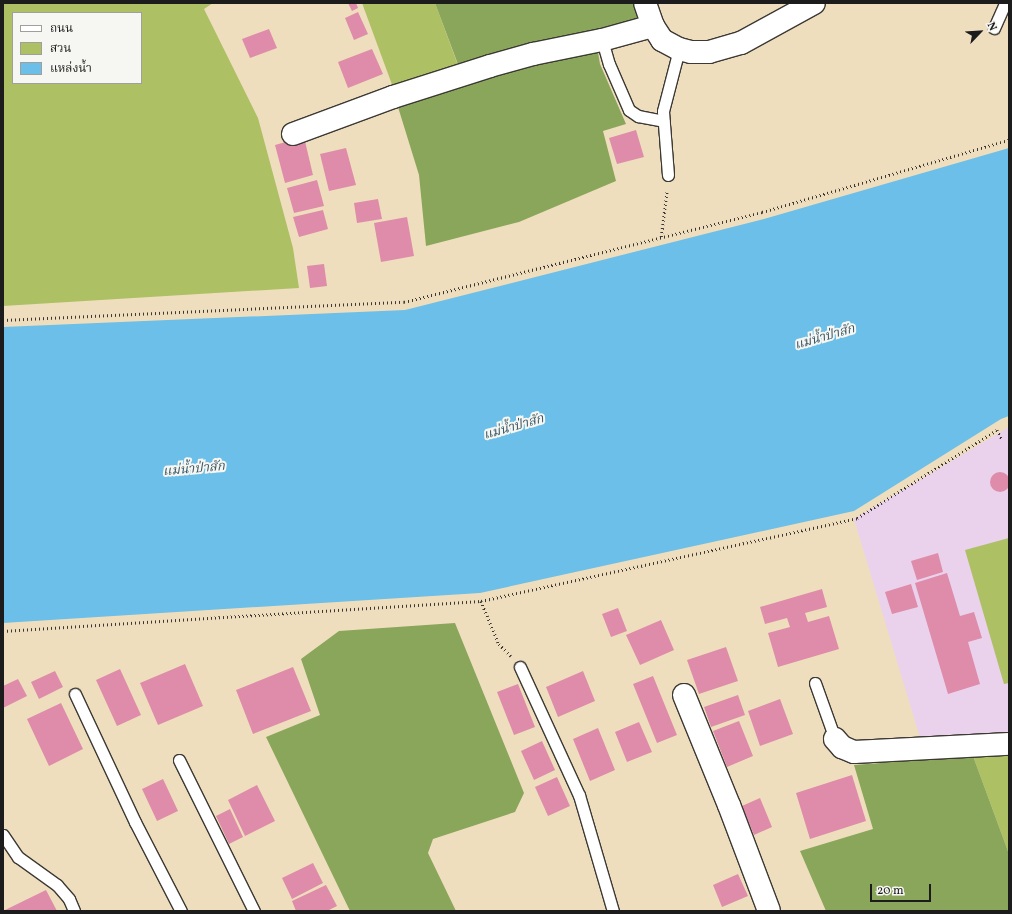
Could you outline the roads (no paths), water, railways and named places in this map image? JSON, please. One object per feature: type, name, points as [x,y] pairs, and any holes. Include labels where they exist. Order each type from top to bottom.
[{"type":"street","points":[[645,3],[653,26],[662,40],[679,49],[691,52],[709,52],[740,43],[814,3]]},
{"type":"street","points":[[293,134],[393,97],[490,66],[533,54],[602,40],[653,26]]},
{"type":"street","points":[[684,695],[729,805],[769,911]]},
{"type":"street","points":[[836,739],[842,747],[854,752],[1009,744]]},
{"type":"lane","points":[[994,28],[1005,3]]},
{"type":"lane","points":[[602,40],[608,64],[629,110],[638,116],[664,121]]},
{"type":"lane","points":[[668,175],[663,111],[679,49]]},
{"type":"lane","points":[[520,667],[579,795],[613,911]]},
{"type":"lane","points":[[815,683],[836,739]]},
{"type":"lane","points":[[74,694],[135,822],[181,911]]},
{"type":"lane","points":[[179,760],[254,911]]},
{"type":"lane","points":[[3,834],[18,857],[57,886],[69,899],[74,911]]},
{"type":"water","name":"แม่น้ำป่าสัก","points":[[1009,148],[1009,416],[1001,419],[854,511],[480,593],[3,623],[3,327],[405,310],[764,219]]}]
